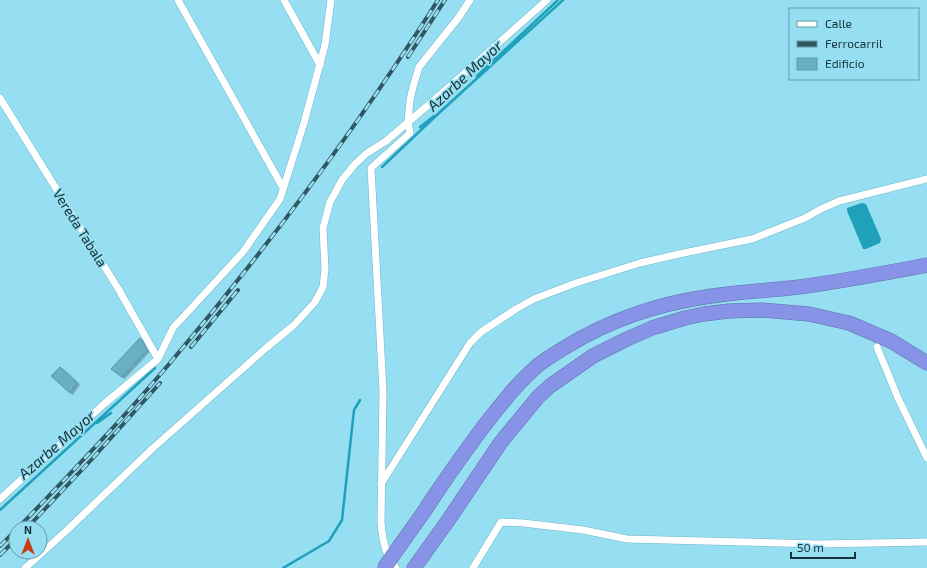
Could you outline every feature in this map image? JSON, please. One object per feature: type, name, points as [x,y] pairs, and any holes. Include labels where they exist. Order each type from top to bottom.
[{"type":"highway","points":[[384,568],[472,442],[513,389],[533,370],[557,352],[573,343],[593,332],[631,315],[662,306],[727,294],[799,287],[882,274],[927,265]]},
{"type":"highway","points":[[414,568],[485,465],[512,428],[538,398],[550,386],[593,356],[615,344],[652,328],[704,314],[745,310],[809,314],[848,323],[870,332],[891,342],[927,363]]},
{"type":"street","points":[[178,0],[283,188]]},
{"type":"street","points":[[284,0],[320,65]]},
{"type":"street","points":[[0,499],[104,404],[158,359],[173,328],[243,252],[280,199],[304,123],[320,65],[325,45],[331,0]]},
{"type":"street","points":[[396,568],[387,553],[382,535],[381,522],[382,391],[371,168],[410,133],[408,122],[410,100],[412,87],[419,67],[459,17],[470,0]]},
{"type":"street","points":[[25,568],[153,448],[294,325],[315,302],[323,287],[325,269],[323,228],[330,202],[342,180],[355,164],[367,153],[386,140],[440,95],[547,0]]},
{"type":"street","name":"Vereda Tabala","points":[[0,98],[118,290],[158,359]]},
{"type":"street","points":[[381,484],[470,343],[481,332],[516,309],[534,299],[576,283],[640,263],[752,239],[805,218],[839,201],[927,179]]},
{"type":"street","points":[[877,347],[898,398],[927,458]]},
{"type":"street","points":[[473,568],[501,522],[583,530],[627,539],[818,544],[927,542]]},
{"type":"water","points":[[862,203],[866,204],[881,239],[880,243],[866,249],[863,249],[847,211],[847,208]]},
{"type":"building","points":[[140,338],[147,350],[122,377],[111,369]]},
{"type":"building","points":[[60,367],[77,383],[70,393],[51,376]]},
{"type":"waterway","name":"Azarbe Mayor","points":[[477,76],[558,0]]},
{"type":"waterway","name":"Azarbe Mayor","points":[[382,167],[563,0]]},
{"type":"waterway","name":"Azarbe Mayor","points":[[420,127],[434,116]]},
{"type":"waterway","name":"Azarbe Mayor","points":[[0,510],[155,368]]},
{"type":"waterway","points":[[283,568],[329,541],[342,520],[354,410],[360,400]]},
{"type":"waterway","name":"Azarbe Mayor","points":[[97,423],[111,413]]},
{"type":"railway","points":[[26,520],[133,405],[170,363],[241,276],[310,186],[376,95],[438,0]]},
{"type":"railway","points":[[408,57],[445,0]]},
{"type":"railway","points":[[191,347],[238,290]]},
{"type":"railway","points":[[35,520],[93,458],[160,383]]},
{"type":"railway","points":[[0,546],[8,538]]},
{"type":"railway","points":[[0,555],[8,547]]}]
